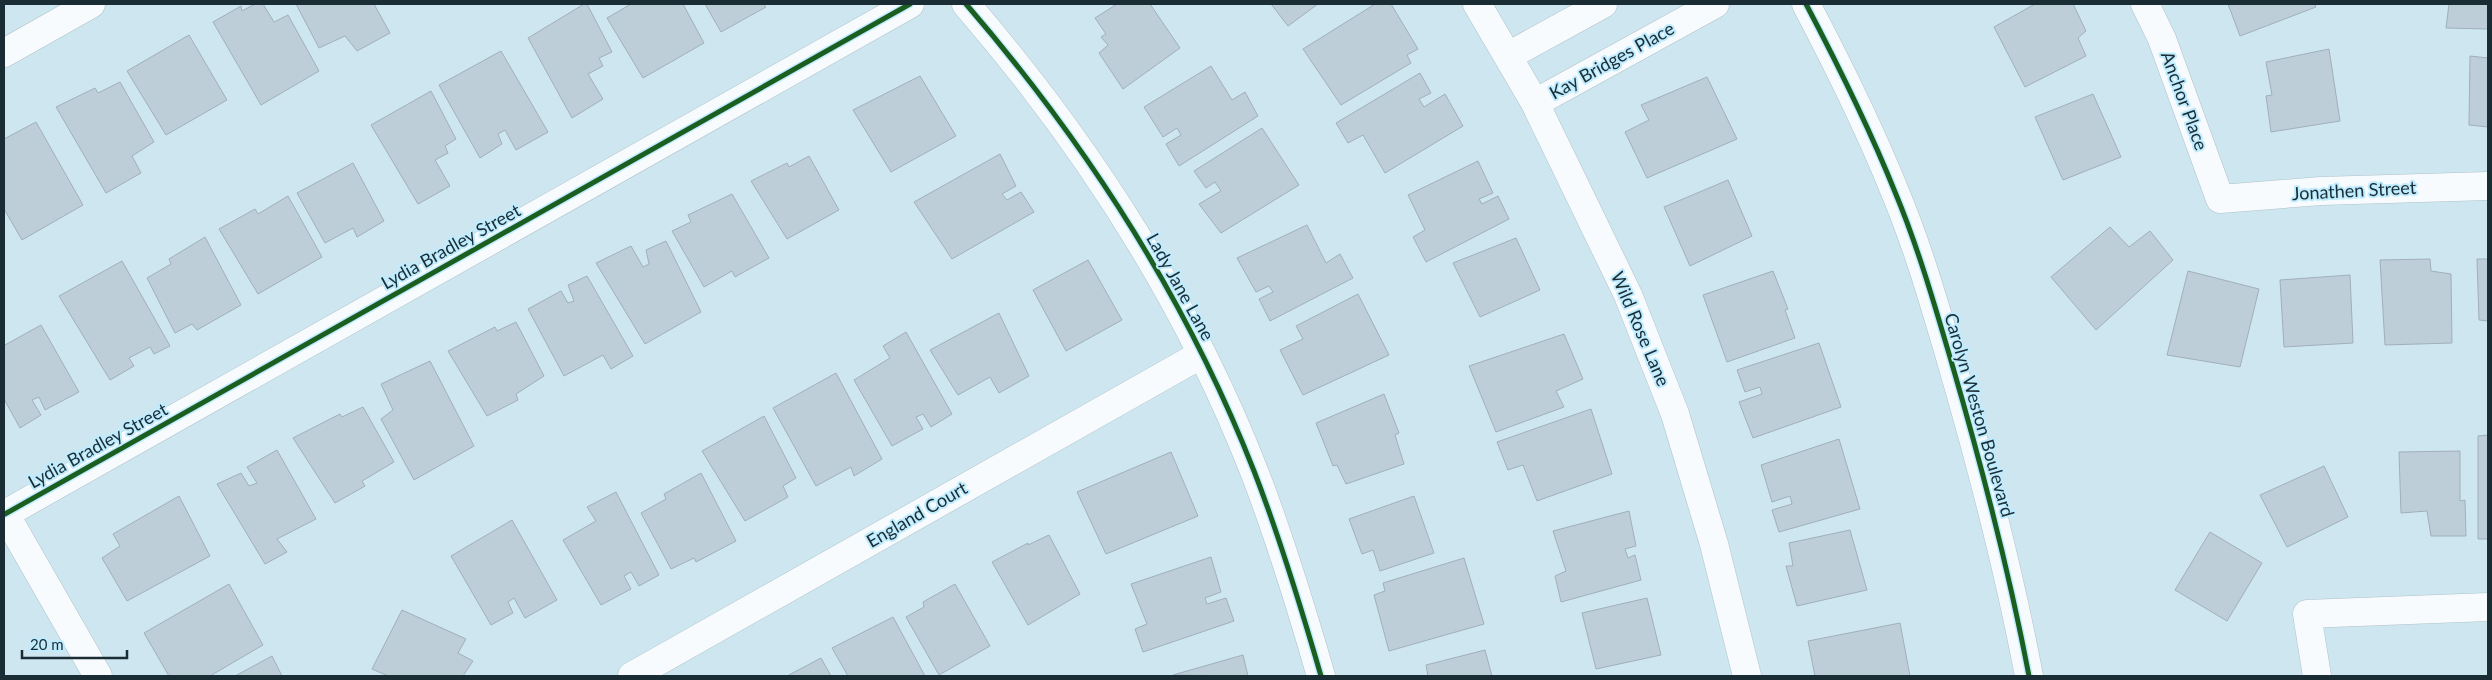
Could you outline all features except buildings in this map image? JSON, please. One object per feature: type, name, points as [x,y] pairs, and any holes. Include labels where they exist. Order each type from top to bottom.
[{"type":"street","points":[[4,53],[91,4]]},
{"type":"street","name":"Lydia Bradley Street","points":[[4,513],[910,4]]},
{"type":"street","name":"Lady Jane Lane","points":[[966,4],[1005,48],[1076,142],[1138,238],[1202,354],[1254,470],[1294,582],[1321,676]]},
{"type":"street","name":"Wild Rose Lane","points":[[1477,4],[1536,103],[1628,295],[1675,414],[1714,544],[1747,676]]},
{"type":"street","points":[[1508,56],[1603,4]]},
{"type":"street","name":"Kay Bridges Place","points":[[1536,103],[1715,4]]},
{"type":"street","name":"Carolyn Weston Boulevard","points":[[1806,4],[1846,80],[1896,193],[1936,309],[1971,428],[2012,586],[2029,676]]},
{"type":"street","name":"Anchor Place","points":[[2145,4],[2162,39],[2220,199]]},
{"type":"street","name":"Jonathen Street","points":[[2220,199],[2321,191],[2488,186]]},
{"type":"street","name":"England Court","points":[[632,676],[1202,354]]},
{"type":"street","points":[[4,513],[98,676]]},
{"type":"street","points":[[2317,676],[2307,614],[2488,607]]},
{"type":"cycle path","points":[[5,514],[910,4]]},
{"type":"cycle path","points":[[966,4],[1010,57],[1092,168],[1130,226],[1198,345],[1264,496],[1290,573],[1321,676]]},
{"type":"cycle path","points":[[1806,4],[1875,144],[1919,255],[1984,480],[2013,597],[2029,676]]}]
